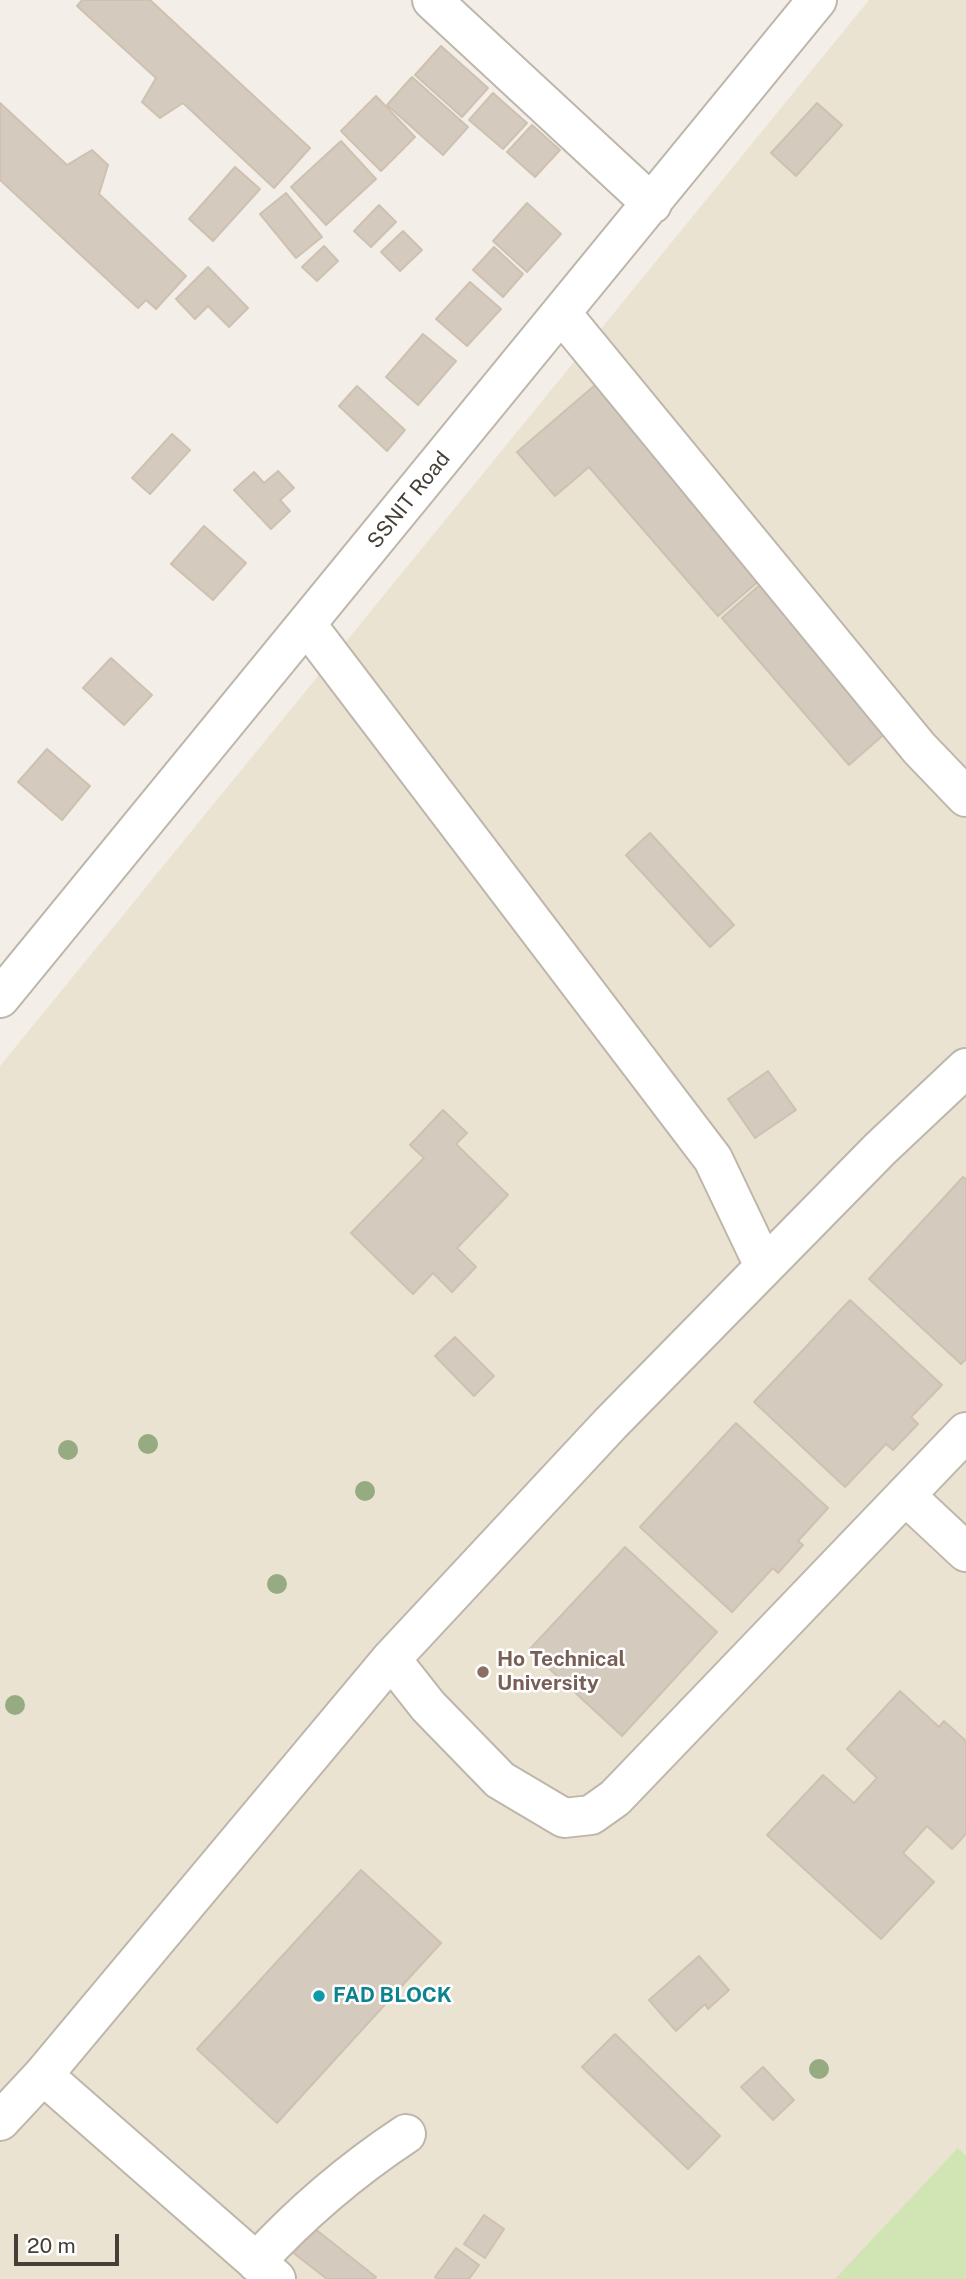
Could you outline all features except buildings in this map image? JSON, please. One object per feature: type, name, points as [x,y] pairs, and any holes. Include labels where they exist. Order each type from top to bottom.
[{"type":"street","points":[[432,0],[652,204]]},
{"type":"street","name":"SSNIT Road","points":[[0,998],[817,0]]},
{"type":"street","points":[[562,314],[919,748],[966,797]]},
{"type":"street","points":[[307,625],[713,1158],[764,1266]]},
{"type":"street","points":[[0,2122],[43,2075],[391,1659],[611,1423],[764,1266],[966,1068]]},
{"type":"street","points":[[391,1659],[428,1706],[500,1780],[564,1818],[591,1815],[615,1798],[966,1432]]},
{"type":"street","points":[[906,1496],[966,1552]]},
{"type":"street","points":[[43,2075],[266,2270],[282,2233],[355,2167],[405,2134]]},
{"type":"shaded area","name":"Ho Technical University","points":[[869,0],[966,0],[966,2279],[0,2279],[0,1066]]},
{"type":"green space","points":[[958,2148],[966,2156],[966,2279],[835,2279]]},
{"type":"place","name":"Ho Technical University","points":[[483,1672]]},
{"type":"place","name":"FAD BLOCK","points":[[319,1996]]}]
